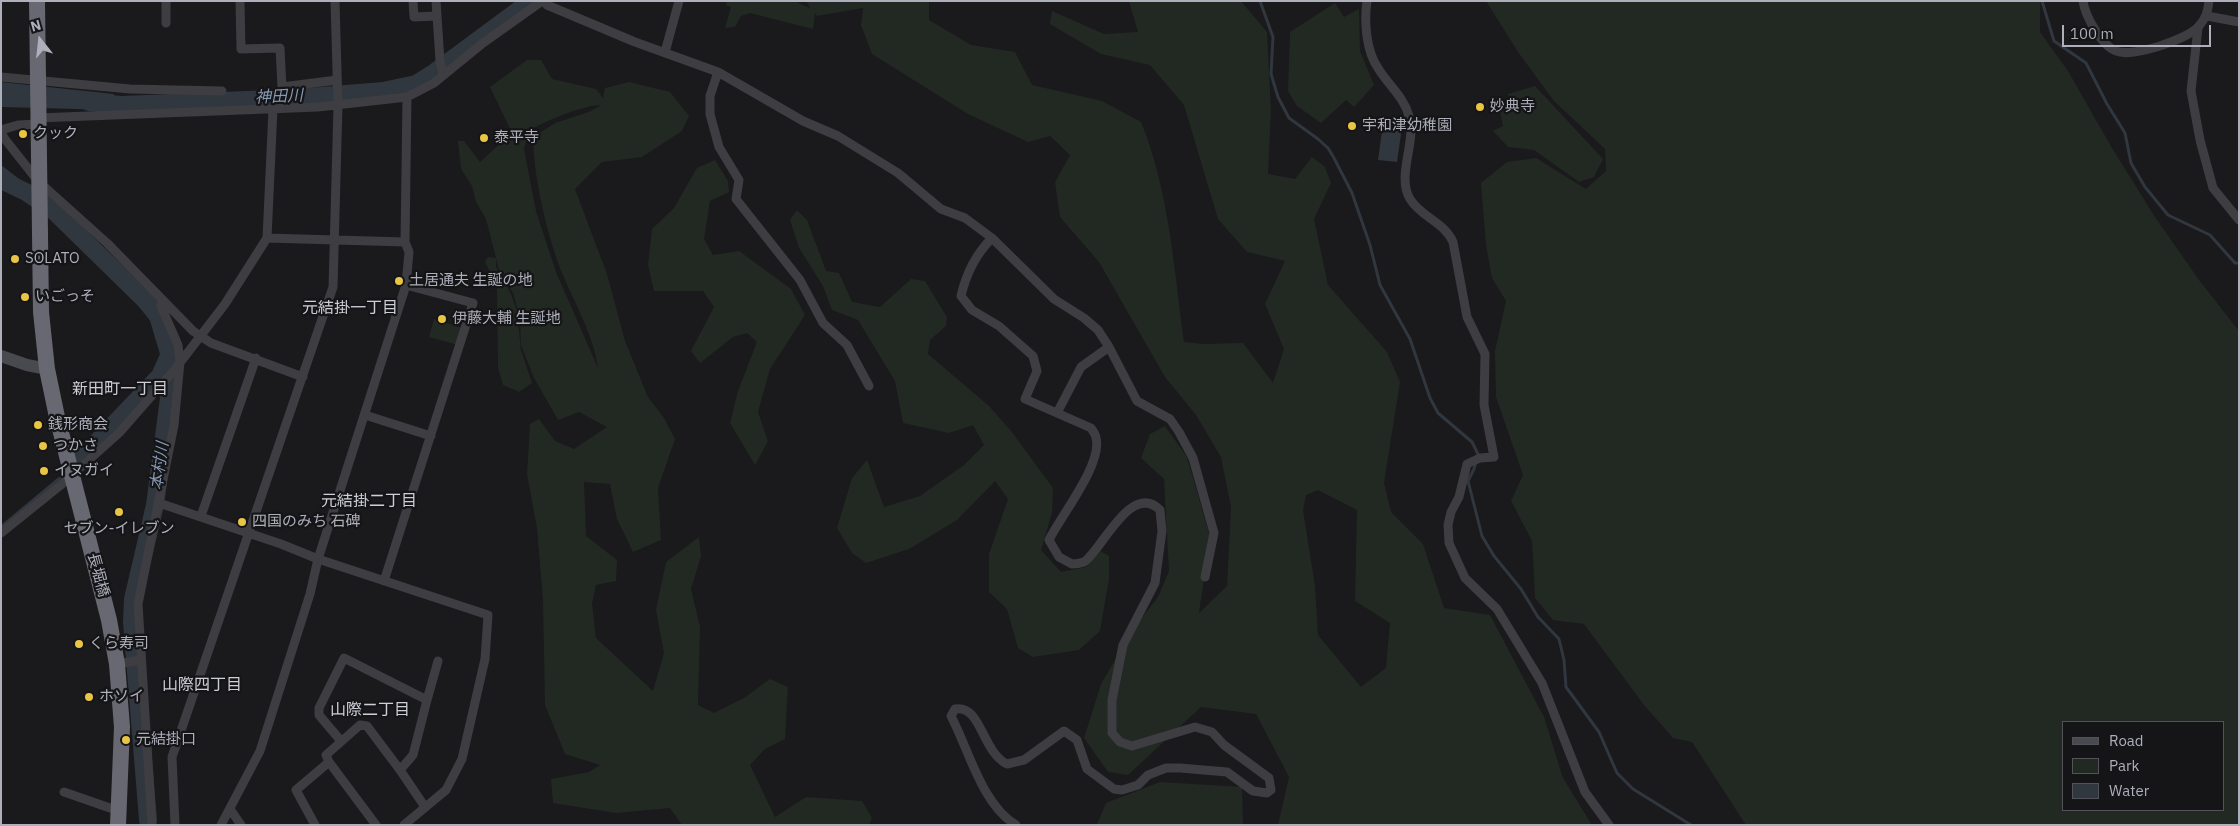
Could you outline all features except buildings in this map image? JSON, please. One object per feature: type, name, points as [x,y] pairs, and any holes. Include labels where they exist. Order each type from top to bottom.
[{"type":"highway","name":"長堀橋","points":[[37,1],[38,209],[41,312],[47,369],[70,472],[109,620],[131,661],[122,726],[118,825]]},
{"type":"street","points":[[166,1],[166,23]]},
{"type":"street","points":[[240,1],[241,49],[280,48],[282,87],[337,84]]},
{"type":"street","points":[[175,825],[172,757],[333,287],[338,103],[336,1]]},
{"type":"street","points":[[413,1],[414,17],[437,16]]},
{"type":"street","points":[[436,1],[442,70]]},
{"type":"street","points":[[303,376],[211,343],[200,336],[106,243],[38,185],[1,131],[37,118],[273,109],[407,96],[434,83],[442,70],[543,1],[547,5],[635,42],[718,72],[803,120],[838,136],[898,173],[941,209],[965,218],[992,238],[1054,300],[1084,318],[1098,330],[1137,401],[1170,419],[1193,458],[1214,533],[1206,577]]},
{"type":"street","points":[[665,52],[679,1]]},
{"type":"street","points":[[1367,1],[1365,16],[1370,47],[1377,67],[1404,102],[1410,118],[1407,192],[1416,206],[1448,231],[1453,242],[1467,317],[1485,354],[1484,405],[1494,457],[1476,459],[1467,464],[1459,497],[1451,512],[1448,525],[1449,543],[1464,578],[1497,610],[1542,683],[1584,792],[1609,825]]},
{"type":"street","points":[[2083,1],[2103,43],[2117,52],[2151,48],[2181,38],[2198,28],[2207,16],[2210,1]]},
{"type":"street","points":[[2207,16],[2239,22]]},
{"type":"street","points":[[2198,28],[2191,91],[2200,140],[2213,188],[2239,220]]},
{"type":"street","points":[[718,72],[710,96],[710,114],[719,147],[739,180],[736,199],[800,280],[822,323],[847,345],[869,386]]},
{"type":"street","points":[[1,77],[37,83],[130,90],[222,90]]},
{"type":"street","points":[[221,825],[260,750],[310,594],[318,559],[406,285],[409,252],[404,242],[407,96]]},
{"type":"street","points":[[1,533],[70,472],[119,433],[178,365],[226,304],[267,238],[273,109]]},
{"type":"street","points":[[267,238],[404,242]]},
{"type":"street","points":[[992,238],[980,250],[964,284],[961,296],[972,310],[999,326],[1033,356],[1037,371],[1025,399],[1091,428],[1097,439],[1094,460],[1075,498],[1049,540],[1058,557],[1072,564],[1084,562],[1126,511],[1139,503],[1148,503],[1160,510],[1162,531],[1155,583],[1123,645],[1112,700],[1112,733],[1120,742],[1132,746],[1195,727],[1212,732],[1224,745],[1269,778],[1272,786],[1271,790],[1267,793],[1259,793],[1227,772],[1166,768],[1148,776],[1138,785],[1122,790],[1114,789],[1087,769],[1076,740],[1064,731],[1024,760],[1007,764],[998,760],[991,752],[976,719],[961,708],[955,709],[951,716],[964,740],[978,780],[1007,820],[1016,825]]},
{"type":"street","points":[[384,581],[432,436],[473,303],[406,285]]},
{"type":"street","points":[[152,825],[131,661],[138,604],[174,425],[178,345],[161,306],[162,300]]},
{"type":"street","points":[[1057,413],[1081,367],[1109,347]]},
{"type":"street","points":[[1,356],[27,365],[47,369]]},
{"type":"street","points":[[201,516],[256,358]]},
{"type":"street","points":[[365,415],[432,436]]},
{"type":"street","points":[[159,503],[201,516],[318,559],[488,615],[485,659],[462,759],[446,790],[404,825]]},
{"type":"street","points":[[342,741],[319,715],[319,708],[344,658],[427,700]]},
{"type":"street","points":[[400,770],[413,755],[438,661]]},
{"type":"street","points":[[376,825],[329,762],[326,755],[360,725],[367,726],[425,807]]},
{"type":"street","points":[[315,825],[296,790],[329,762]]},
{"type":"street","points":[[64,792],[110,808],[120,808]]},
{"type":"street","points":[[230,809],[241,825]]},
{"type":"green space","points":[[727,1],[794,1],[810,8],[806,1],[929,1],[929,20],[971,45],[1015,52],[1032,85],[1102,101],[1141,122],[1158,175],[1164,202],[1184,342],[1203,344],[1243,343],[1273,383],[1284,349],[1265,304],[1285,261],[1247,252],[1218,219],[1184,105],[1150,65],[1101,54],[1050,24],[1052,11],[1104,34],[1138,32],[1129,1],[1241,1],[1267,32],[1271,111],[1268,174],[1295,179],[1312,157],[1325,167],[1331,183],[1314,219],[1328,285],[1387,352],[1400,382],[1384,483],[1391,512],[1423,544],[1444,608],[1490,615],[1544,717],[1563,778],[1592,825],[1278,825],[1289,777],[1256,714],[1201,707],[1128,775],[1108,772],[1084,738],[1101,684],[1132,631],[1158,597],[1169,571],[1164,479],[1141,458],[1150,434],[1165,426],[1187,457],[1210,537],[1199,613],[1227,586],[1231,507],[1221,457],[1196,415],[1165,377],[1099,262],[1060,217],[1055,182],[1070,155],[1050,136],[1028,142],[968,114],[872,54],[861,25],[863,8],[817,16],[815,13],[813,29],[750,13],[741,16],[735,27],[725,28],[731,7],[726,5]],"holes":[[[1318,490],[1357,510],[1355,601],[1390,623],[1386,668],[1361,687],[1318,635],[1315,586],[1303,510],[1306,495]]]},
{"type":"green space","points":[[1486,1],[2040,1],[2040,32],[2068,71],[2112,148],[2155,217],[2199,280],[2239,331],[2239,825],[1746,825],[1692,742],[1673,738],[1644,705],[1584,624],[1553,620],[1535,598],[1532,541],[1511,501],[1523,475],[1496,397],[1495,351],[1506,301],[1492,278],[1486,245],[1481,183],[1507,162],[1536,158],[1586,189],[1606,171],[1605,149],[1554,101],[1518,52]]},
{"type":"green space","points":[[1335,3],[1344,17],[1359,9],[1360,51],[1374,85],[1354,107],[1346,100],[1321,123],[1297,106],[1288,91],[1290,32]]},
{"type":"green space","points":[[527,60],[541,60],[552,79],[596,89],[603,98],[605,88],[629,82],[670,92],[689,116],[682,131],[642,157],[602,162],[575,189],[607,274],[625,341],[648,397],[664,418],[675,439],[658,488],[661,540],[633,552],[617,519],[610,484],[584,482],[586,536],[617,560],[616,581],[596,585],[592,604],[596,638],[653,691],[664,653],[656,610],[666,562],[699,537],[701,556],[691,589],[700,627],[698,705],[714,713],[744,698],[770,679],[788,687],[785,739],[765,749],[750,765],[775,817],[806,797],[862,801],[872,818],[869,825],[682,825],[670,808],[616,813],[553,803],[551,779],[589,772],[600,765],[565,754],[545,705],[543,600],[537,528],[527,474],[530,424],[539,419],[555,441],[574,449],[607,427],[579,412],[558,420],[534,378],[521,345],[520,318],[513,293],[499,270],[486,219],[476,202],[472,186],[461,169],[458,141],[464,141],[480,162],[512,133],[490,87]],"holes":[[[601,105],[589,112],[555,123],[533,137],[537,181],[551,240],[560,268],[591,339],[598,368],[556,272],[536,211],[524,149],[529,131],[554,118]]]},
{"type":"green space","points":[[1535,86],[1603,159],[1594,177],[1579,182],[1534,150],[1508,147],[1493,131],[1503,126],[1499,106],[1510,103],[1508,94]]},
{"type":"green space","points":[[715,160],[728,181],[729,192],[710,201],[704,239],[713,255],[739,251],[791,289],[805,315],[770,369],[758,412],[768,441],[755,465],[730,423],[738,391],[757,342],[747,333],[733,337],[700,363],[691,351],[714,307],[703,291],[654,291],[648,265],[652,229],[674,208],[697,168]]},
{"type":"green space","points":[[797,210],[807,220],[826,271],[839,273],[852,302],[880,307],[911,279],[925,281],[947,317],[946,326],[930,340],[928,354],[989,406],[1011,431],[1053,488],[1052,513],[1041,550],[1061,572],[1086,567],[1100,551],[1109,556],[1109,579],[1100,631],[1079,650],[1033,657],[1018,648],[1007,609],[989,592],[989,554],[1008,499],[995,481],[957,520],[909,549],[866,563],[852,553],[837,528],[852,478],[867,460],[884,507],[920,496],[964,465],[984,445],[973,425],[949,433],[903,423],[895,381],[858,320],[832,310],[823,286],[799,248],[790,220]]},
{"type":"green space","points":[[488,257],[496,258],[496,267],[511,294],[517,311],[521,350],[532,383],[519,392],[503,385],[498,368],[497,286],[485,262]]},
{"type":"green space","points":[[434,319],[463,328],[458,345],[429,337]]},
{"type":"green space","points":[[1160,782],[1242,787],[1243,825],[1097,824],[1106,803]]},
{"type":"water","points":[[1,82],[114,94],[113,110],[1,107]]},
{"type":"water","points":[[1383,124],[1402,127],[1397,162],[1378,160]]},
{"type":"water","points":[[1,165],[22,181],[15,195],[1,189]]},
{"type":"waterway","name":"神田川","points":[[89,102],[121,105],[297,98],[383,91],[416,84],[531,1]]},
{"type":"waterway","points":[[1260,1],[1273,37],[1271,74],[1278,97],[1289,118],[1318,139],[1328,148],[1334,158],[1352,193],[1370,245],[1380,285],[1410,339],[1430,398],[1438,413],[1472,442],[1478,454],[1468,481],[1482,536],[1494,556],[1521,589],[1538,617],[1559,639],[1564,660],[1566,687],[1599,732],[1617,773],[1633,789],[1691,825]]},
{"type":"waterway","points":[[2042,1],[2054,41],[2086,63],[2107,104],[2125,133],[2131,163],[2145,187],[2168,215],[2210,235],[2235,263],[2239,263]]},
{"type":"waterway","name":"本村川","points":[[1,180],[26,192],[53,210],[145,300],[158,316],[171,360],[171,383],[155,505],[133,599],[132,622],[148,820]]},
{"type":"waterway","points":[[80,460],[160,376],[169,356]]},
{"type":"waterway","points":[[75,465],[80,460]]},
{"type":"waterway","points":[[1,527],[66,473]]},
{"type":"place","name":"妙典寺","points":[[1480,107]]},
{"type":"place","name":"宇和津幼稚園","points":[[1352,126]]},
{"type":"place","name":"クック","points":[[23,134]]},
{"type":"place","name":"泰平寺","points":[[484,138]]},
{"type":"place","name":"SOLATO","points":[[15,259]]},
{"type":"place","name":"土居通夫 生誕の地","points":[[399,281]]},
{"type":"place","name":"いごっそ","points":[[25,297]]},
{"type":"place","name":"伊藤大輔 生誕地","points":[[442,319]]},
{"type":"place","name":"銭形商会","points":[[38,425]]},
{"type":"place","name":"つかさ","points":[[43,446]]},
{"type":"place","name":"イヌガイ","points":[[44,471]]},
{"type":"place","name":"セブン-イレブン","points":[[119,512]]},
{"type":"place","name":"四国のみち 石碑","points":[[242,522]]},
{"type":"place","name":"くら寿司","points":[[79,644]]},
{"type":"place","name":"ホソイ","points":[[89,697]]},
{"type":"place","name":"元結掛口","points":[[126,740]]},
{"type":"district","name":"元結掛一丁目","points":[[350,308]]},
{"type":"district","name":"新田町一丁目","points":[[120,389]]},
{"type":"district","name":"元結掛二丁目","points":[[369,501]]},
{"type":"district","name":"山際四丁目","points":[[202,685]]},
{"type":"district","name":"山際二丁目","points":[[370,710]]}]
